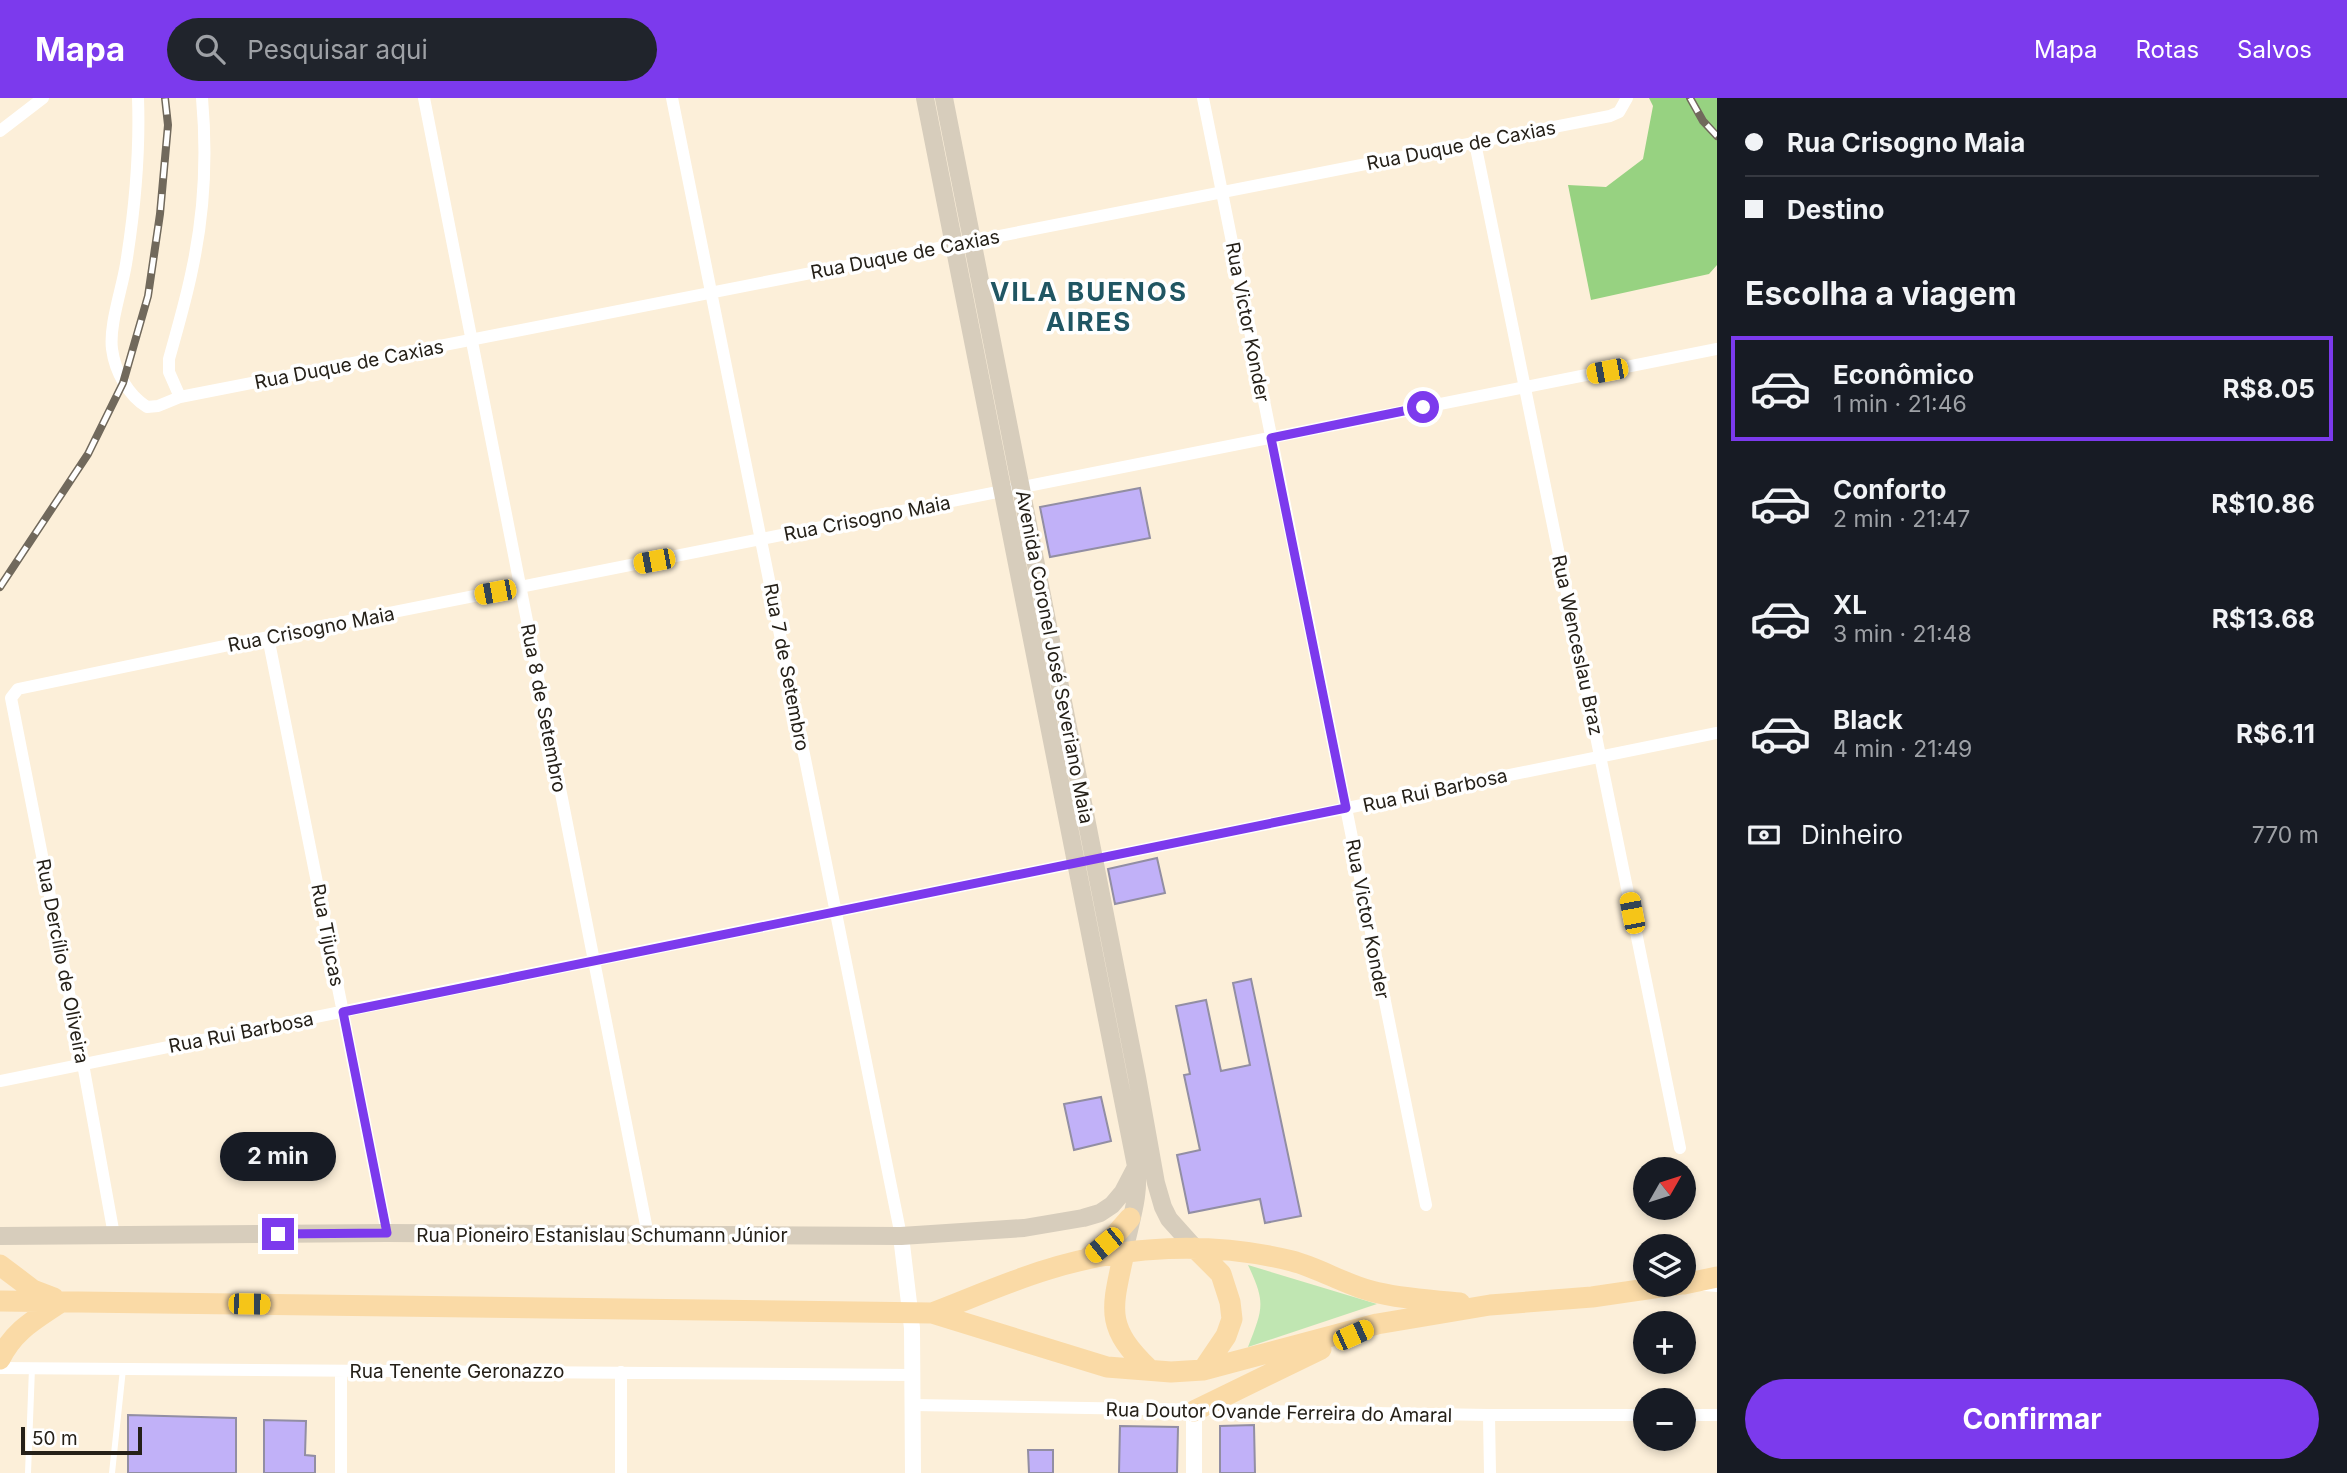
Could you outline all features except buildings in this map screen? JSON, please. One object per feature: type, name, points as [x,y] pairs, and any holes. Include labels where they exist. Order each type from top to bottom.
[{"type":"highway","points":[[1087,1259],[1115,1235],[1130,1217]]},
{"type":"highway","points":[[1195,1248],[1221,1274],[1232,1319],[1226,1336],[1203,1370]]},
{"type":"highway","points":[[932,1313],[1046,1270],[1087,1259],[1124,1253],[1195,1248],[1245,1252],[1294,1262],[1370,1291],[1394,1296],[1490,1305]]},
{"type":"highway","points":[[1124,1253],[1113,1303],[1118,1330],[1132,1353],[1149,1369]]},
{"type":"highway","points":[[0,1265],[33,1290],[62,1302]]},
{"type":"highway","points":[[0,1301],[932,1313],[1107,1367],[1171,1372],[1203,1370],[1377,1324],[1490,1305],[1592,1297],[1633,1290]]},
{"type":"highway","points":[[0,1359],[6,1347],[27,1324],[62,1302]]},
{"type":"highway","points":[[1194,1411],[1377,1324]]},
{"type":"main road","name":"Avenida Coronel José Severiano Maia","points":[[925,98],[1003,491],[1156,1183],[1170,1219],[1195,1248]]},
{"type":"main road","name":"Avenida Coronel José Severiano Maia","points":[[944,98],[1021,487],[1138,1175],[1124,1253]]},
{"type":"main road","name":"Rua Pioneiro Estanislau Schumann Júnior","points":[[0,1236],[387,1233],[901,1236],[1024,1228],[1100,1213],[1112,1205],[1123,1192],[1136,1166]]},
{"type":"street","points":[[2,126],[43,98]]},
{"type":"street","name":"Rua Duque de Caxias","points":[[138,98],[135,206],[112,347],[123,383],[136,401],[147,407],[158,406],[180,397],[1610,116],[1619,112],[1626,101]]},
{"type":"street","points":[[180,397],[169,372],[169,359],[192,269],[199,225],[204,125],[202,98]]},
{"type":"street","name":"Rua 8 de Setembro","points":[[424,98],[648,1235]]},
{"type":"street","name":"Rua 7 de Setembro","points":[[672,98],[901,1236]]},
{"type":"street","name":"Rua Victor Konder","points":[[1203,98],[1426,1205]]},
{"type":"street","name":"Rua Wenceslau Braz","points":[[1475,143],[1680,1148]]},
{"type":"street","name":"Rua Crisogno Maia","points":[[18,690],[268,636],[1717,349]]},
{"type":"street","name":"Rua Tijucas","points":[[268,636],[387,1233]]},
{"type":"street","name":"Rua Dercílio de Oliveira","points":[[18,690],[11,698],[114,1235]]},
{"type":"street","name":"Rua Rui Barbosa","points":[[0,1081],[1717,733]]},
{"type":"street","points":[[901,1236],[912,1328],[913,1473]]},
{"type":"street","name":"Rua Tenente Geronazzo","points":[[0,1368],[913,1375]]},
{"type":"street","points":[[341,1371],[341,1473]]},
{"type":"street","points":[[621,1372],[621,1473]]},
{"type":"street","name":"Rua Doutor Ovande Ferreira do Amaral","points":[[913,1405],[1633,1415]]},
{"type":"street","points":[[1194,1411],[1194,1473]]},
{"type":"street","points":[[1489,1415],[1490,1473]]},
{"type":"street","points":[[1696,1415],[1717,1415]]},
{"type":"lane","points":[[1696,1282],[1717,1289]]},
{"type":"lane","points":[[28,1473],[32,1368]]},
{"type":"lane","points":[[112,1473],[123,1369]]},
{"type":"green space","points":[[1649,98],[1717,98],[1717,265],[1709,274],[1591,300],[1568,185],[1606,187],[1643,159],[1653,106]]},
{"type":"green space","points":[[1248,1265],[1377,1304],[1248,1347],[1257,1323],[1260,1297]]},
{"type":"railway","points":[[0,587],[88,454],[123,383],[148,296],[160,214],[168,125],[165,98]]},
{"type":"railway","points":[[1690,98],[1703,121],[1717,136]]},
{"type":"district","name":"VILA BUENOS AIRES","points":[[1089,307]]},
{"type":"route","points":[[278,1234],[387,1233],[343,1012],[1346,808],[1271,438],[1423,407]]}]
